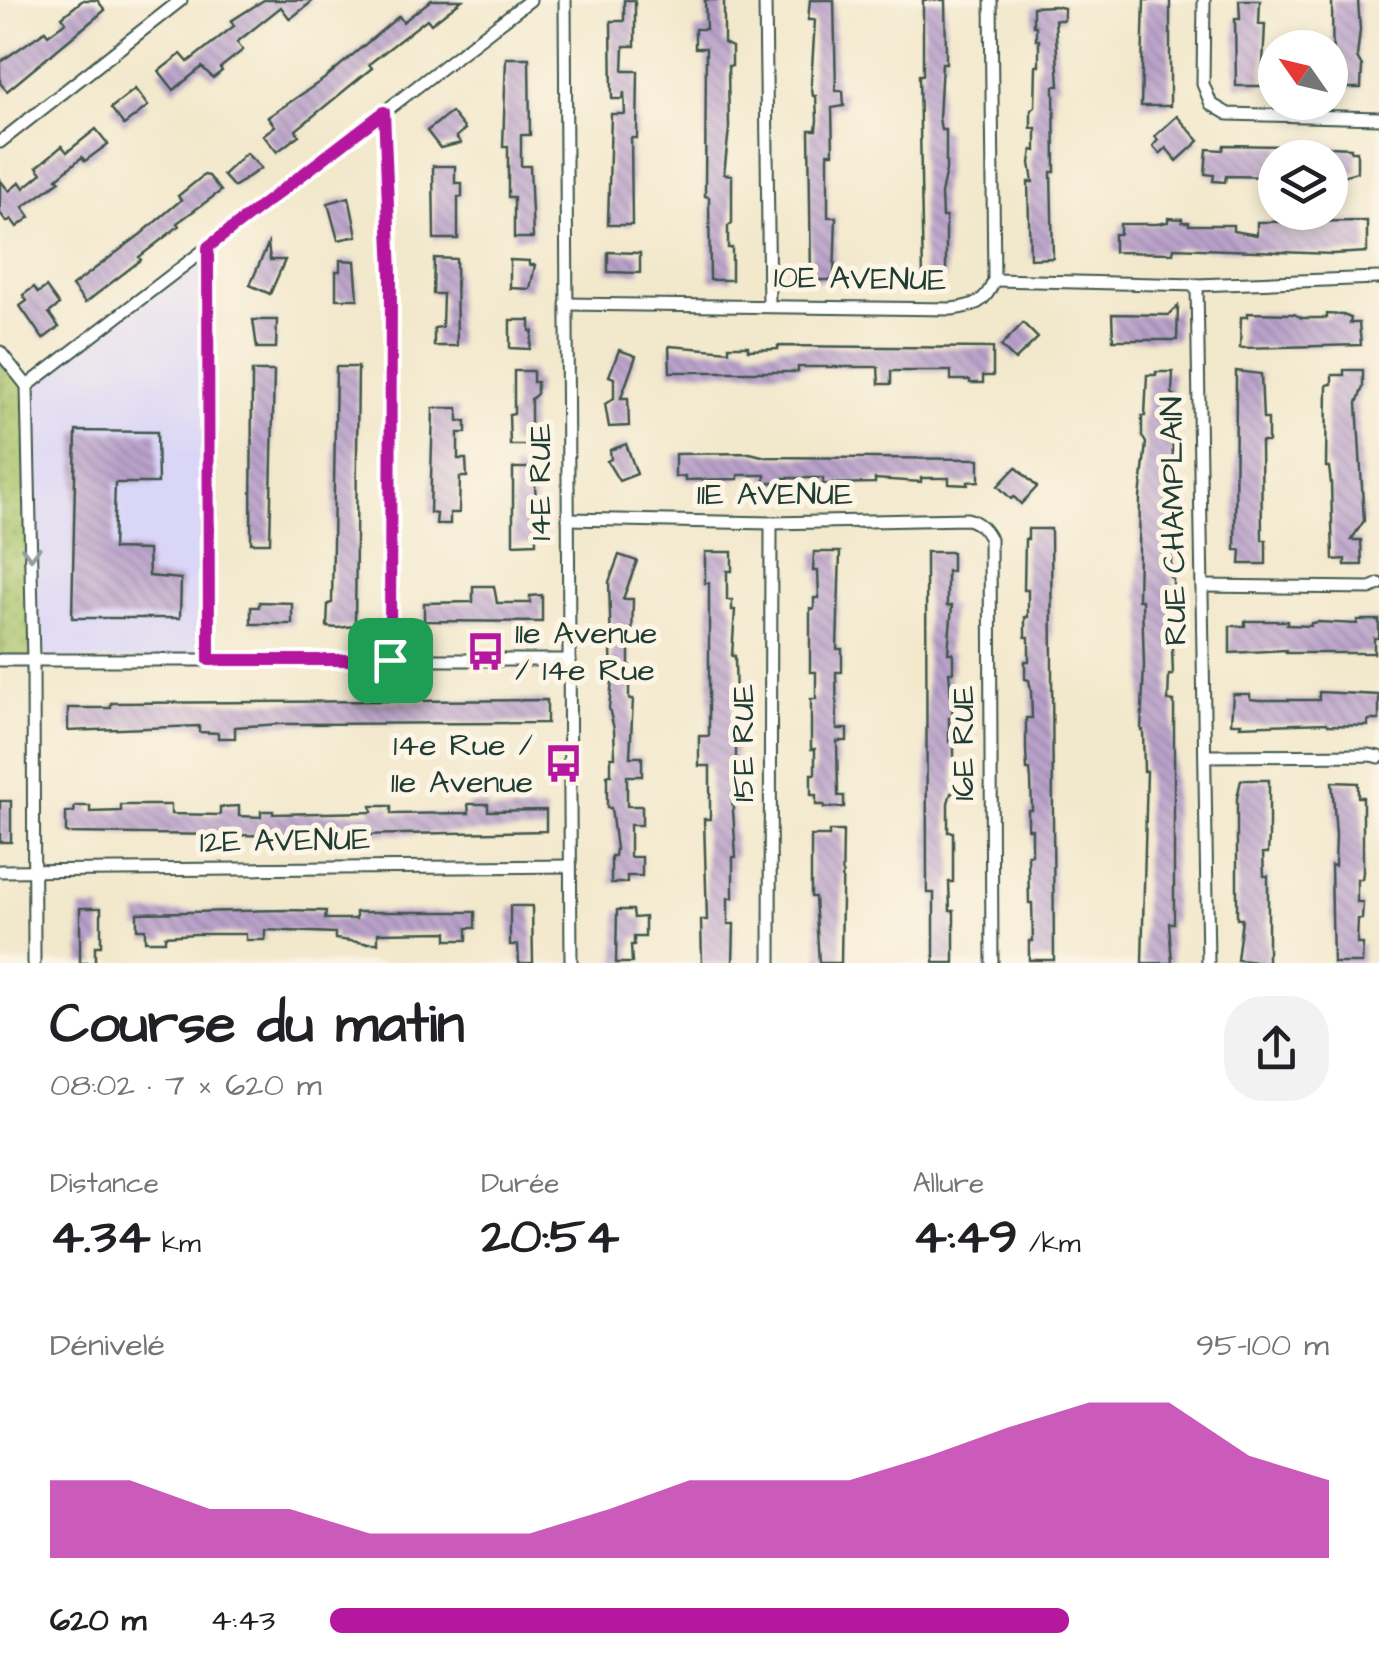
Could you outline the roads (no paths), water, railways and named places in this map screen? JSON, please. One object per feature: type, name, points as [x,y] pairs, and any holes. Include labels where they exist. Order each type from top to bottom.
[{"type":"street","points":[[0,142],[181,0]]},
{"type":"street","points":[[27,386],[530,0]]},
{"type":"street","name":"14E RUE","points":[[564,0],[570,963]]},
{"type":"street","points":[[765,0],[769,306]]},
{"type":"street","points":[[991,0],[994,280]]},
{"type":"street","points":[[1204,0],[1203,84],[1210,104],[1228,114],[1379,118]]},
{"type":"street","points":[[384,112],[391,274],[390,660]]},
{"type":"street","points":[[208,247],[209,660]]},
{"type":"street","name":"10E AVENUE","points":[[566,304],[952,309],[978,306],[990,293],[994,280],[1198,285],[1379,278]]},
{"type":"street","name":"RUE CHAMPLAIN","points":[[1198,285],[1208,963]]},
{"type":"street","points":[[0,352],[27,386],[34,963]]},
{"type":"street","name":"11E AVENUE","points":[[568,519],[772,523],[967,519],[980,526]]},
{"type":"street","name":"15E RUE","points":[[770,963],[772,523]]},
{"type":"street","name":"16E RUE","points":[[980,526],[990,540],[992,963]]},
{"type":"street","points":[[1203,586],[1370,588],[1379,584]]},
{"type":"street","points":[[0,660],[569,660]]},
{"type":"street","points":[[1207,756],[1370,754],[1379,758]]},
{"type":"street","name":"12E AVENUE","points":[[0,871],[570,866]]},
{"type":"place","name":"11e Avenue / 14e Rue","points":[[485,651]]},
{"type":"place","name":"14e Rue / 11e Avenue","points":[[563,763]]}]
